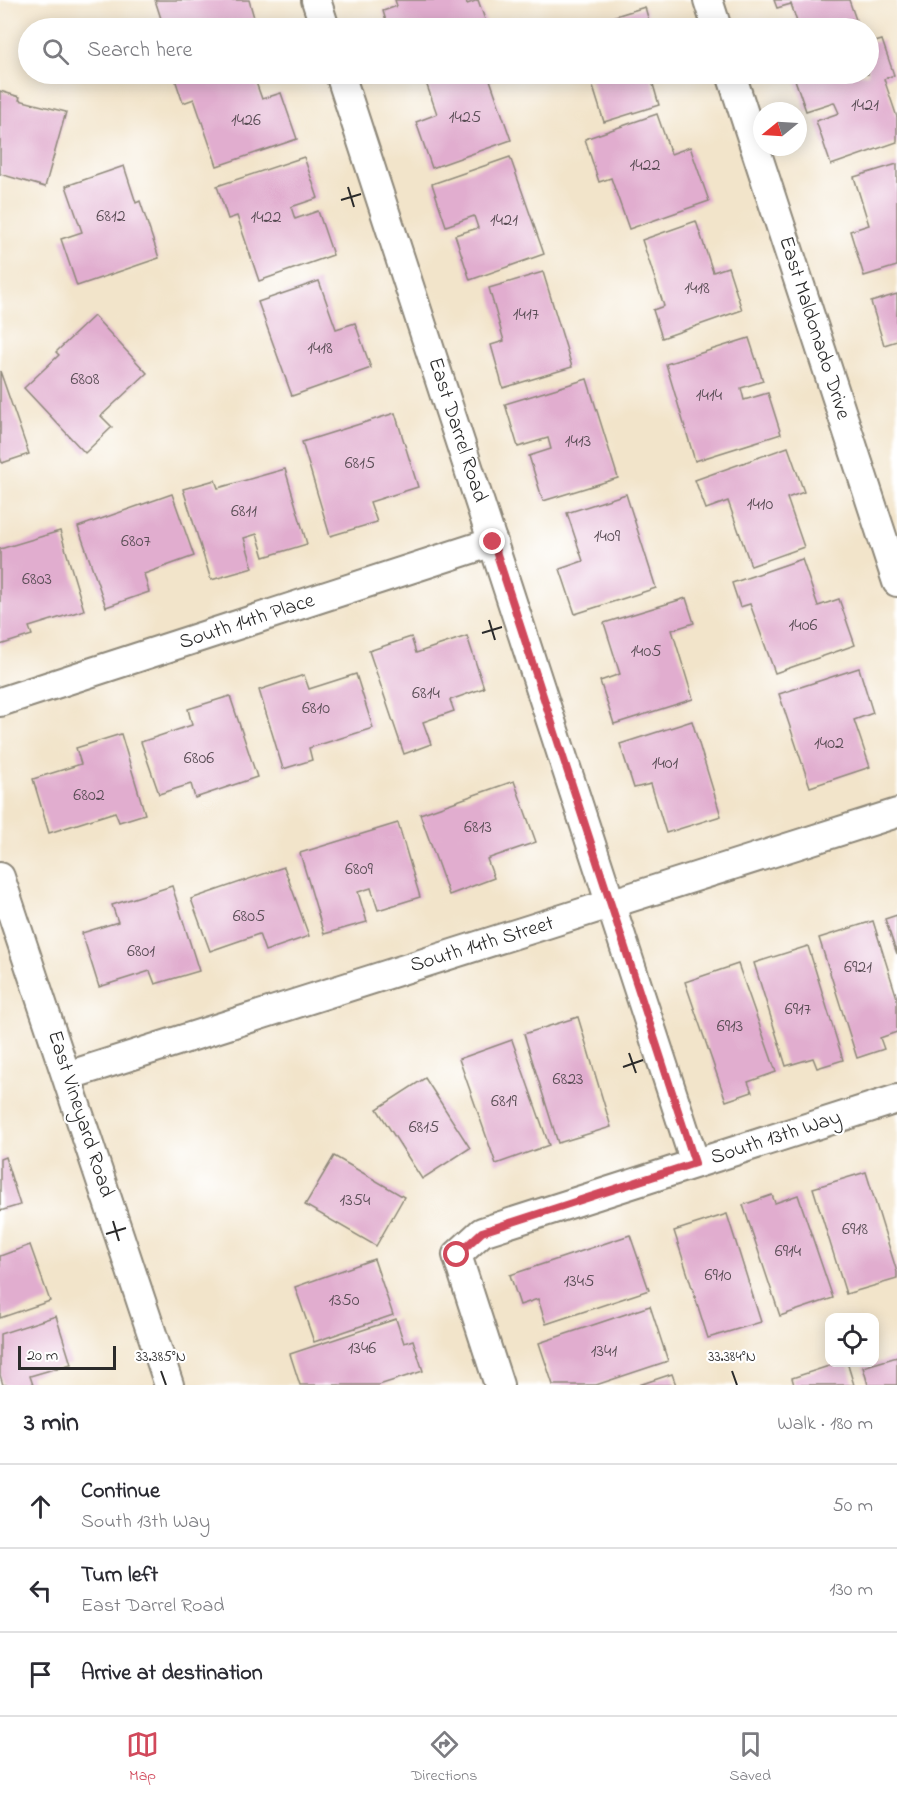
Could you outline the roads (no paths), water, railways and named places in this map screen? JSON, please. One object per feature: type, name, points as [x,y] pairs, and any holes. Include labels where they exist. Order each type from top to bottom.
[{"type":"street","points":[[316,0],[322,18]]},
{"type":"street","points":[[708,0],[714,18]]},
{"type":"street","name":"East Darrel Road","points":[[343,84],[695,1163]]},
{"type":"street","name":"East Maldonado Drive","points":[[734,84],[897,582]]},
{"type":"street","name":"South 14th Place","points":[[0,702],[493,542]]},
{"type":"street","name":"South 14th Street","points":[[67,1076],[897,813]]},
{"type":"street","name":"East Vineyard Road","points":[[0,877],[169,1385]]},
{"type":"street","name":"South 13th Way","points":[[499,1385],[457,1255],[482,1232],[897,1099]]}]
